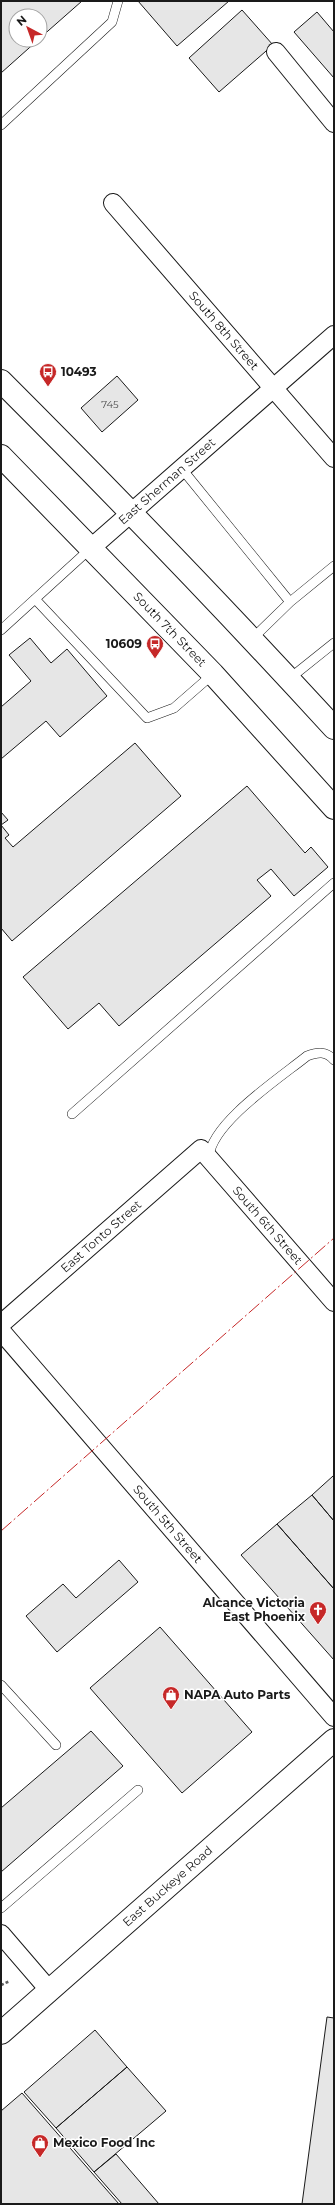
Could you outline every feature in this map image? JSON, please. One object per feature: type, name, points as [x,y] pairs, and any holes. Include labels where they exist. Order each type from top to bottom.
[{"type":"main road","points":[[1,381],[252,639],[334,728]]},
{"type":"main road","name":"South 7th Street","points":[[1,456],[213,674],[334,808]]},
{"type":"main road","name":"East Buckeye Road","points":[[1,2033],[332,1747]]},
{"type":"street","points":[[276,52],[334,123]]},
{"type":"street","name":"South 8th Street","points":[[113,203],[334,458]]},
{"type":"street","name":"East Sherman Street","points":[[91,548],[334,335]]},
{"type":"street","name":"South 6th Street","points":[[205,1154],[334,1302]]},
{"type":"street","name":"East Tonto Street","points":[[1,1324],[205,1154]]},
{"type":"street","name":"South 5th Street","points":[[1,1331],[334,1718]]},
{"type":"street","points":[[1,1934],[50,1991]]},
{"type":"lane","points":[[1,125],[112,22],[118,1]]},
{"type":"lane","points":[[182,469],[290,602]]},
{"type":"lane","name":"East Sherman Street","points":[[1,630],[91,548]]},
{"type":"lane","points":[[252,639],[290,602],[334,566]]},
{"type":"lane","points":[[35,599],[147,718],[174,708],[213,674]]},
{"type":"lane","points":[[289,679],[334,643]]},
{"type":"lane","points":[[72,1114],[334,883]]},
{"type":"lane","points":[[205,1154],[229,1120],[307,1056],[317,1052],[329,1054],[334,1060]]},
{"type":"lane","points":[[1,1685],[56,1745]]},
{"type":"lane","points":[[1,1908],[138,1790]]},
{"type":"path","points":[[1,1985],[10,1981]]},
{"type":"building","points":[[1,1],[82,1],[48,31],[48,8],[8,8],[8,48],[29,48],[1,73]]},
{"type":"building","points":[[138,1],[229,1],[177,46]]},
{"type":"building","points":[[242,10],[273,45],[219,92],[189,58]]},
{"type":"building","points":[[317,12],[334,32],[334,78],[294,32]]},
{"type":"building","points":[[117,376],[138,400],[102,432],[81,408]]},
{"type":"building","points":[[30,638],[51,663],[67,649],[107,696],[60,737],[46,721],[1,759],[1,707],[31,681],[9,655]]},
{"type":"building","points":[[135,743],[181,796],[12,941],[1,928],[1,825],[9,835],[5,838],[13,847]]},
{"type":"building","points":[[247,786],[305,853],[311,847],[328,867],[294,896],[271,869],[257,880],[271,896],[119,1026],[99,1003],[68,1029],[23,977]]},
{"type":"building","points":[[1,812],[8,820],[1,825]]},
{"type":"building","points":[[333,1476],[334,1478],[334,1521],[312,1495]]},
{"type":"building","points":[[312,1495],[334,1521],[334,1589],[277,1524]]},
{"type":"building","name":"Alcance Victoria East Phoenix","points":[[277,1524],[334,1589],[334,1660],[241,1555]]},
{"type":"building","points":[[119,1560],[138,1582],[57,1652],[26,1616],[63,1584],[76,1598]]},
{"type":"building","name":"NAPA Auto Parts","points":[[160,1627],[252,1732],[182,1793],[90,1688]]},
{"type":"building","points":[[91,1731],[123,1766],[1,1872],[1,1808]]},
{"type":"building","points":[[327,2017],[334,2018],[334,2204],[302,2204]]},
{"type":"building","points":[[95,2030],[127,2067],[56,2128],[24,2092]]},
{"type":"building","points":[[127,2067],[166,2111],[94,2172],[56,2128]]},
{"type":"building","name":"Mexico Food Inc","points":[[22,2093],[119,2204],[1,2204],[1,2111]]},
{"type":"building","points":[[116,2154],[159,2204],[122,2204],[94,2172]]},
{"type":"power","points":[[1,1531],[334,1238]]},
{"type":"place","name":"10493","points":[[48,387]]},
{"type":"place","name":"10609","points":[[155,659]]},
{"type":"place","name":"Alcance Victoria East Phoenix","points":[[318,1625]]},
{"type":"place","name":"NAPA Auto Parts","points":[[171,1710]]},
{"type":"place","name":"Mexico Food Inc","points":[[40,2158]]}]
